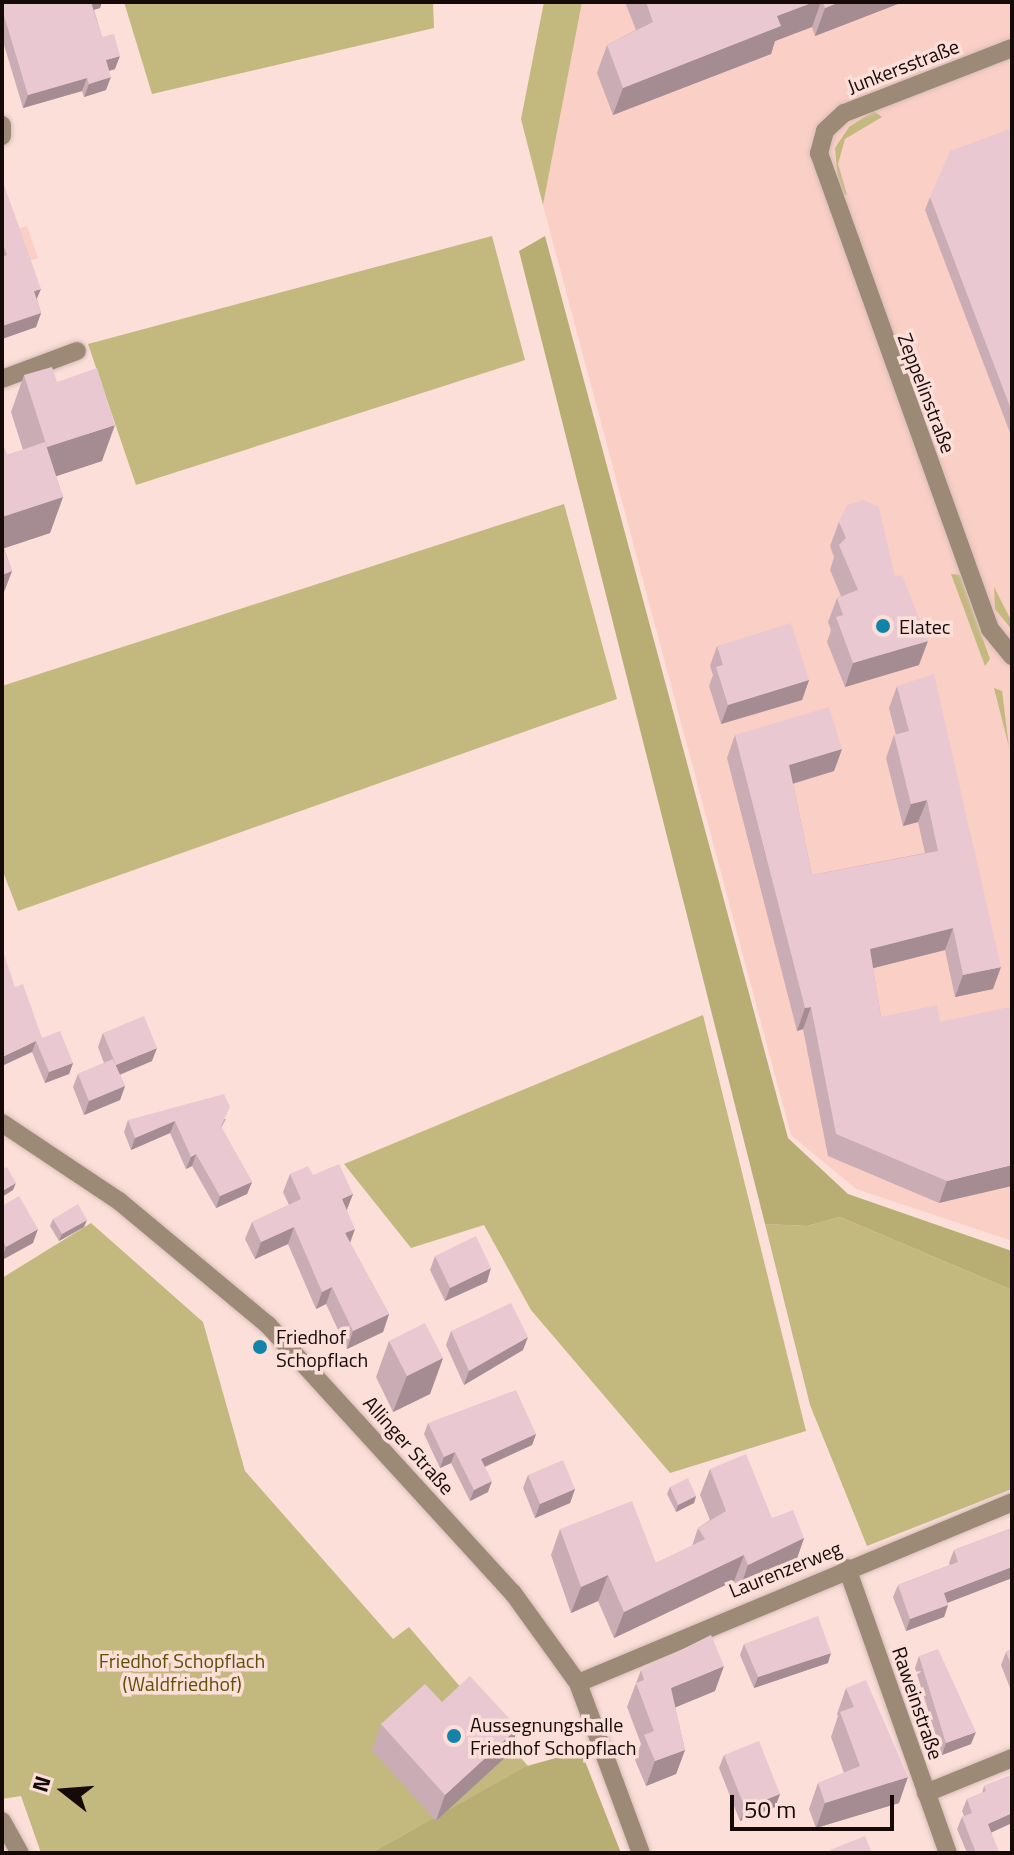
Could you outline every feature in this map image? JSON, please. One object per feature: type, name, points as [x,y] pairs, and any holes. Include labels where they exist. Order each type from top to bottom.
[{"type":"street","name":"Junkersstraße","points":[[822,140],[844,113],[1012,48]]},
{"type":"street","name":"Zeppelinstraße","points":[[822,140],[819,166],[868,300],[990,629],[1012,656]]},
{"type":"street","points":[[2,379],[77,351]]},
{"type":"street","name":"Allinger Straße","points":[[2,1123],[119,1201],[268,1325],[513,1593],[578,1683],[641,1853]]},
{"type":"street","name":"Laurenzerweg","points":[[578,1683],[847,1568],[1012,1502]]},
{"type":"street","name":"Raweinstraße","points":[[847,1568],[948,1853]]},
{"type":"street","points":[[926,1793],[1012,1758]]},
{"type":"street","points":[[2,1821],[20,1853]]},
{"type":"shaded area","points":[[582,2],[1012,2],[1012,1241],[856,1189],[791,1135],[543,205]]},
{"type":"shaded area","points":[[27,226],[38,258],[2,270],[2,233]]},
{"type":"shaded area","points":[[545,236],[788,1138],[848,1194],[1012,1251],[1012,1290],[840,1217],[807,1226],[765,1224],[519,251]]},
{"type":"shaded area","points":[[581,1751],[621,1853],[371,1853],[527,1766]]},
{"type":"green space","points":[[124,2],[433,2],[434,28],[152,94]]},
{"type":"green space","points":[[544,2],[582,2],[543,205],[521,119]]},
{"type":"green space","points":[[874,111],[882,117],[845,139],[838,164],[847,195],[839,193],[835,148],[849,127]]},
{"type":"green space","points":[[492,236],[525,360],[136,485],[88,344]]},
{"type":"green space","points":[[564,504],[617,699],[18,911],[2,869],[2,686]]},
{"type":"green space","points":[[951,574],[960,575],[990,659],[985,666]]},
{"type":"green space","points":[[994,587],[1012,622],[1012,630],[995,609]]},
{"type":"green space","points":[[994,688],[1002,691],[1009,747]]},
{"type":"green space","points":[[703,1015],[806,1431],[670,1473],[531,1310],[484,1225],[411,1248],[344,1164]]},
{"type":"green space","points":[[840,1217],[1012,1290],[1012,1489],[867,1546],[810,1405],[765,1224],[807,1226]]},
{"type":"green space","name":"Friedhof Schopflach (Waldfriedhof)","points":[[91,1223],[203,1322],[245,1471],[393,1639],[409,1627],[528,1766],[371,1853],[41,1853],[21,1796],[2,1799],[2,1278]]},
{"type":"building","points":[[12,2],[91,2],[102,37],[114,34],[120,56],[106,60],[111,77],[89,84],[87,78],[28,95],[2,9],[2,5]]},
{"type":"building","points":[[646,2],[814,2],[777,16],[781,26],[623,88],[607,45],[653,22]]},
{"type":"building","points":[[823,2],[840,2],[825,8]]},
{"type":"building","points":[[1012,128],[1012,412],[930,197],[950,151]]},
{"type":"building","points":[[2,179],[41,289],[34,291],[41,313],[2,326],[2,257],[7,255],[2,241]]},
{"type":"building","points":[[52,367],[57,382],[97,368],[115,425],[47,447],[24,375]]},
{"type":"building","points":[[2,442],[7,455],[45,442],[63,497],[2,517]]},
{"type":"building","points":[[863,500],[879,507],[895,577],[902,575],[928,641],[853,663],[836,617],[843,615],[837,598],[858,590],[839,545],[846,538],[839,522],[847,505]]},
{"type":"building","points":[[2,544],[12,571],[2,575]]},
{"type":"building","points":[[791,623],[809,680],[728,705],[716,667],[723,665],[717,646]]},
{"type":"building","points":[[934,674],[1001,967],[963,975],[953,928],[870,949],[881,1017],[937,1005],[940,1022],[1009,1007],[1012,1022],[1012,1165],[947,1181],[836,1134],[811,1007],[805,1008],[735,735],[829,707],[842,749],[789,765],[812,875],[938,851],[927,800],[911,804],[894,735],[909,731],[897,686]]},
{"type":"building","points":[[2,948],[15,987],[23,984],[42,1038],[60,1031],[73,1063],[49,1072],[36,1041],[2,1057]]},
{"type":"building","points":[[144,1016],[157,1048],[116,1065],[103,1033]]},
{"type":"building","points":[[113,1059],[125,1086],[89,1101],[78,1074]]},
{"type":"building","points":[[224,1094],[230,1107],[221,1126],[252,1182],[220,1196],[196,1154],[191,1157],[175,1121],[135,1138],[128,1120]]},
{"type":"building","points":[[339,1164],[353,1194],[342,1199],[355,1229],[345,1233],[389,1314],[353,1331],[332,1287],[322,1292],[294,1227],[261,1242],[252,1222],[301,1199],[290,1174],[308,1166],[313,1175]]},
{"type":"building","points":[[7,1167],[16,1183],[2,1191],[2,1170]]},
{"type":"building","points":[[19,1196],[38,1229],[6,1247],[2,1240],[2,1206]]},
{"type":"building","points":[[78,1204],[87,1220],[62,1234],[53,1219]]},
{"type":"building","points":[[476,1236],[491,1268],[450,1288],[435,1256]]},
{"type":"building","points":[[511,1303],[528,1337],[469,1371],[451,1331]]},
{"type":"building","points":[[425,1323],[443,1358],[407,1376],[389,1341]]},
{"type":"building","points":[[516,1390],[536,1434],[481,1459],[492,1481],[474,1490],[455,1452],[444,1457],[428,1423]]},
{"type":"building","points":[[746,1454],[772,1518],[793,1510],[804,1538],[748,1565],[744,1555],[624,1612],[608,1575],[581,1587],[560,1529],[632,1501],[656,1563],[705,1539],[698,1528],[726,1511],[710,1469]]},
{"type":"building","points":[[563,1460],[575,1489],[540,1504],[528,1475]]},
{"type":"building","points":[[688,1478],[696,1496],[678,1505],[670,1487]]},
{"type":"building","points":[[1012,1528],[1012,1567],[944,1593],[948,1605],[910,1619],[898,1585],[958,1562],[954,1550]]},
{"type":"building","points":[[818,1616],[831,1653],[758,1677],[744,1644]]},
{"type":"building","points":[[711,1635],[724,1666],[671,1688],[685,1750],[655,1761],[644,1735],[654,1731],[636,1683],[644,1680],[641,1670]]},
{"type":"building","points":[[938,1649],[976,1732],[946,1743],[919,1656]]},
{"type":"building","points":[[1012,1649],[1012,1667],[1006,1652]]},
{"type":"building","points":[[470,1676],[518,1728],[445,1795],[381,1724],[425,1684],[442,1702]]},
{"type":"building","points":[[866,1680],[908,1777],[825,1803],[818,1783],[860,1766],[840,1712],[854,1707],[846,1688]]},
{"type":"building","points":[[759,1741],[780,1794],[745,1808],[724,1755]]},
{"type":"building","points":[[1012,1775],[1012,1813],[988,1824],[999,1852],[976,1853],[962,1817],[972,1813],[967,1799],[986,1791],[984,1786]]},
{"type":"building","points":[[865,1836],[872,1853],[831,1853],[830,1850]]},
{"type":"place","name":"Elatec","points":[[883,626]]},
{"type":"place","name":"Friedhof Schopflach","points":[[260,1347]]},
{"type":"place","name":"Aussegnungshalle Friedhof Schopflach","points":[[454,1736]]}]
